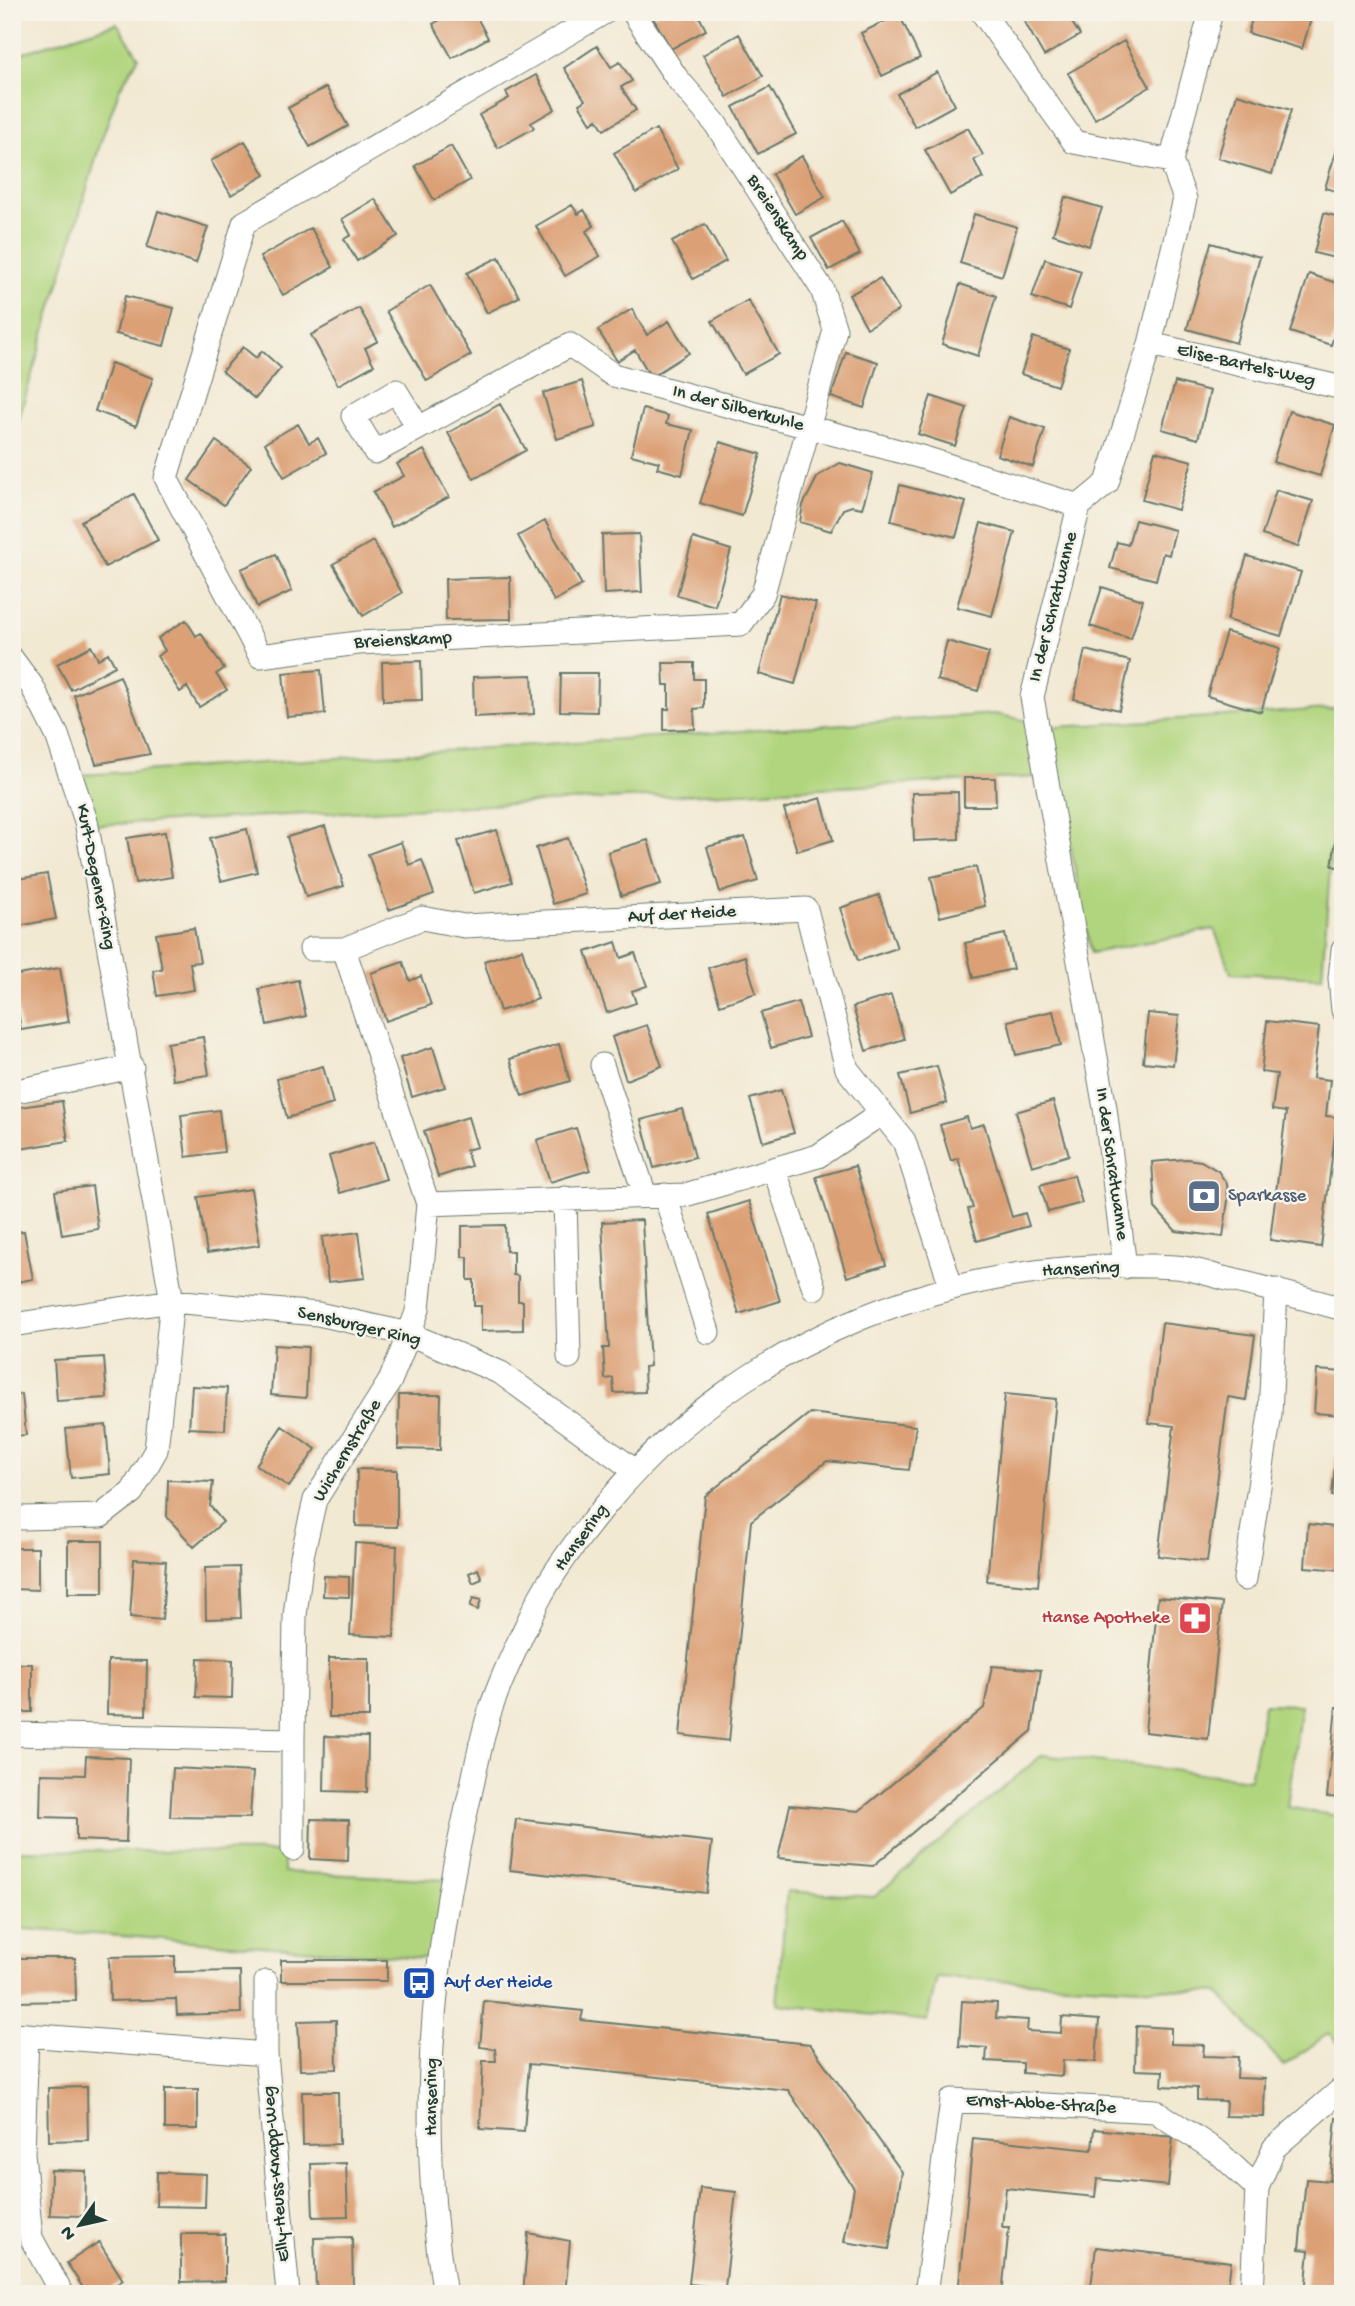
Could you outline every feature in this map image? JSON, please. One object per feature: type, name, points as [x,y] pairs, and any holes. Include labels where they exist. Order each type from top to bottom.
[{"type":"street","name":"Breienskamp","points":[[605,12],[244,223],[166,478],[260,656],[358,643],[741,624],[762,594],[835,330],[822,289],[715,123],[676,77],[633,12]]},
{"type":"street","points":[[982,12],[1074,142],[1171,161],[1211,12]]},
{"type":"street","name":"In der Schratwanne","points":[[1125,1267],[1105,1108],[1032,697],[1079,506],[1107,483],[1150,344],[1185,199],[1171,161]]},
{"type":"street","name":"Elise-Bartels-Weg","points":[[1150,344],[1343,388]]},
{"type":"street","name":"In der Silberkuhle","points":[[418,427],[570,345],[613,376],[921,457],[1079,506]]},
{"type":"street","name":"Kurt-Degener-Ring","points":[[12,659],[32,687],[57,736],[81,801],[132,1067],[172,1301]]},
{"type":"street","name":"Auf der Heide","points":[[311,949],[344,949],[422,918],[464,926],[806,909],[847,1069],[904,1141],[951,1286]]},
{"type":"street","points":[[344,949],[428,1204],[418,1309],[409,1334]]},
{"type":"street","points":[[1343,950],[1340,978],[1343,1010]]},
{"type":"street","points":[[602,1065],[708,1332]]},
{"type":"street","points":[[12,1092],[132,1067]]},
{"type":"street","points":[[428,1204],[685,1195],[775,1171],[818,1156],[882,1112]]},
{"type":"street","points":[[775,1171],[814,1288]]},
{"type":"street","points":[[565,1198],[569,1357]]},
{"type":"street","name":"Hansering","points":[[445,2294],[432,2153],[432,2056],[438,1959],[450,1880],[489,1714],[539,1600],[572,1546],[634,1471],[666,1438],[726,1391],[787,1352],[858,1318],[951,1286],[1033,1272],[1179,1267],[1276,1290],[1342,1302]]},
{"type":"street","points":[[1245,1579],[1270,1413],[1276,1290]]},
{"type":"street","points":[[22,1518],[100,1516],[132,1492],[156,1450],[172,1301]]},
{"type":"street","name":"Sensburger Ring","points":[[12,1325],[172,1301],[318,1314],[409,1334],[501,1373],[634,1471]]},
{"type":"street","name":"Wichernstraße","points":[[293,1849],[295,1616],[302,1556],[315,1500],[390,1381],[409,1334]]},
{"type":"street","points":[[12,1734],[293,1740]]},
{"type":"street","name":"Elly-Heuss-Knapp-Weg","points":[[266,1982],[265,2054],[288,2294]]},
{"type":"street","points":[[62,2294],[31,2238],[23,2153],[20,2035],[265,2054]]},
{"type":"street","points":[[1252,2294],[1257,2188],[1274,2148],[1343,2088]]},
{"type":"street","name":"Ernst-Abbe-Straße","points":[[926,2294],[953,2100],[1155,2111],[1218,2152],[1257,2188]]},
{"type":"green space","points":[[117,23],[139,57],[120,88],[102,138],[14,435],[12,56]]},
{"type":"green space","points":[[1343,708],[1343,761],[1338,762],[1322,977],[1231,973],[1214,929],[1091,953],[1057,776],[95,825],[82,775],[995,714],[1057,727]]},
{"type":"green space","points":[[1264,1704],[1301,1705],[1287,1807],[1343,1817],[1343,2049],[1329,2033],[1284,2066],[1218,1992],[937,1977],[927,2021],[777,2004],[787,1891],[874,1897],[1042,1755],[1250,1779]]},
{"type":"green space","points":[[12,1850],[284,1852],[284,1872],[450,1880],[438,1959],[12,1928]]},
{"type":"building","points":[[454,12],[474,12],[488,38],[452,58],[433,24]]},
{"type":"building","points":[[659,12],[697,12],[706,30],[671,49],[652,16]]},
{"type":"building","points":[[1019,12],[1077,12],[1080,16],[1071,21],[1080,35],[1044,56]]},
{"type":"building","points":[[1254,12],[1313,12],[1302,49],[1248,33]]},
{"type":"building","points":[[899,14],[920,58],[882,76],[861,33]]},
{"type":"building","points":[[739,34],[763,76],[727,97],[703,55]]},
{"type":"building","points":[[1124,41],[1150,87],[1095,119],[1068,73]]},
{"type":"building","points":[[597,46],[611,67],[620,62],[632,81],[621,87],[636,110],[604,130],[597,119],[591,123],[579,104],[585,100],[564,68]]},
{"type":"building","points":[[937,72],[955,105],[915,127],[897,94]]},
{"type":"building","points":[[536,75],[555,109],[531,123],[534,128],[498,148],[479,115],[509,98],[506,92]]},
{"type":"building","points":[[326,87],[348,126],[310,147],[288,108]]},
{"type":"building","points":[[770,87],[796,134],[758,154],[733,107]]},
{"type":"building","points":[[1237,94],[1291,110],[1272,174],[1218,158]]},
{"type":"building","points":[[968,128],[983,155],[974,160],[983,178],[950,195],[925,150]]},
{"type":"building","points":[[656,129],[678,169],[636,193],[614,153]]},
{"type":"building","points":[[245,141],[265,175],[231,195],[211,161]]},
{"type":"building","points":[[451,146],[470,180],[434,200],[415,166]]},
{"type":"building","points":[[1337,148],[1343,149],[1343,193],[1325,188]]},
{"type":"building","points":[[802,156],[825,197],[795,214],[772,174]]},
{"type":"building","points":[[1065,197],[1102,208],[1089,246],[1053,234]]},
{"type":"building","points":[[375,199],[398,236],[357,261],[344,239],[351,235],[342,219]]},
{"type":"building","points":[[572,205],[578,214],[584,210],[594,226],[586,231],[600,256],[565,276],[536,226]]},
{"type":"building","points":[[158,211],[208,227],[196,263],[147,247]]},
{"type":"building","points":[[1324,213],[1343,218],[1343,260],[1314,253]]},
{"type":"building","points":[[974,214],[1017,227],[1002,276],[960,263]]},
{"type":"building","points":[[842,221],[860,254],[829,270],[811,238]]},
{"type":"building","points":[[705,224],[726,261],[693,279],[672,242]]},
{"type":"building","points":[[311,228],[333,267],[283,295],[260,257]]},
{"type":"building","points":[[1211,243],[1260,257],[1236,343],[1187,329]]},
{"type":"building","points":[[499,257],[519,297],[487,313],[467,273]]},
{"type":"building","points":[[1045,259],[1081,271],[1069,309],[1032,297]]},
{"type":"building","points":[[1309,274],[1343,285],[1343,309],[1331,345],[1290,332]]},
{"type":"building","points":[[880,278],[899,310],[867,328],[849,295]]},
{"type":"building","points":[[960,284],[996,296],[978,356],[942,344]]},
{"type":"building","points":[[430,285],[471,355],[427,381],[386,311]]},
{"type":"building","points":[[125,296],[174,308],[164,346],[116,334]]},
{"type":"building","points":[[748,300],[779,354],[743,374],[712,321]]},
{"type":"building","points":[[359,308],[378,341],[365,348],[374,365],[338,385],[311,335]]},
{"type":"building","points":[[632,309],[647,335],[669,321],[689,353],[651,377],[635,350],[617,361],[598,330]]},
{"type":"building","points":[[1033,337],[1069,349],[1057,386],[1021,374]]},
{"type":"building","points":[[243,347],[256,358],[262,351],[281,368],[255,399],[222,371]]},
{"type":"building","points":[[846,352],[878,362],[864,408],[831,397]]},
{"type":"building","points":[[111,363],[153,378],[136,426],[95,411]]},
{"type":"building","points":[[582,381],[596,427],[557,439],[543,393]]},
{"type":"building","points":[[1175,382],[1210,391],[1198,439],[1162,429]]},
{"type":"building","points":[[931,396],[967,408],[955,446],[918,434]]},
{"type":"building","points":[[500,404],[526,450],[474,479],[448,433]]},
{"type":"building","points":[[643,409],[668,416],[666,424],[693,430],[682,475],[657,468],[659,462],[631,455]]},
{"type":"building","points":[[1289,411],[1335,425],[1320,476],[1273,462]]},
{"type":"building","points":[[1009,417],[1045,429],[1033,467],[997,455]]},
{"type":"building","points":[[298,424],[309,443],[318,438],[326,453],[284,477],[265,443]]},
{"type":"building","points":[[216,441],[251,466],[224,505],[189,480]]},
{"type":"building","points":[[720,442],[761,454],[742,516],[700,503]]},
{"type":"building","points":[[424,450],[449,497],[392,527],[373,492],[404,476],[397,464]]},
{"type":"building","points":[[1155,451],[1192,461],[1178,510],[1142,500]]},
{"type":"building","points":[[840,463],[873,473],[862,508],[852,506],[843,509],[831,531],[800,522],[803,505],[818,476]]},
{"type":"building","points":[[900,485],[966,502],[956,537],[891,521]]},
{"type":"building","points":[[1276,490],[1313,501],[1298,547],[1262,535]]},
{"type":"building","points":[[134,494],[158,540],[105,567],[81,521]]},
{"type":"building","points":[[1135,520],[1175,530],[1169,555],[1163,553],[1156,580],[1110,568],[1117,542],[1128,545]]},
{"type":"building","points":[[545,521],[582,585],[554,601],[518,536]]},
{"type":"building","points":[[981,523],[1015,532],[992,616],[957,607]]},
{"type":"building","points":[[639,534],[642,592],[604,594],[602,535]]},
{"type":"building","points":[[693,538],[731,550],[715,606],[677,595]]},
{"type":"building","points":[[373,541],[402,593],[363,616],[333,564]]},
{"type":"building","points":[[276,554],[292,591],[257,607],[241,569]]},
{"type":"building","points":[[1247,556],[1301,572],[1281,636],[1227,620]]},
{"type":"building","points":[[510,577],[511,619],[446,620],[445,579]]},
{"type":"building","points":[[1102,587],[1143,600],[1131,639],[1090,626]]},
{"type":"building","points":[[780,594],[816,603],[795,684],[759,674]]},
{"type":"building","points":[[186,620],[196,636],[201,633],[224,669],[216,674],[227,690],[199,707],[187,687],[180,692],[157,656],[165,651],[158,638]]},
{"type":"building","points":[[1226,632],[1280,648],[1261,712],[1207,696]]},
{"type":"building","points":[[947,641],[989,653],[978,691],[937,680]]},
{"type":"building","points":[[91,646],[98,659],[108,653],[115,666],[71,690],[57,664]]},
{"type":"building","points":[[1085,650],[1130,661],[1119,710],[1074,699]]},
{"type":"building","points":[[421,661],[422,700],[383,701],[382,662]]},
{"type":"building","points":[[663,663],[694,663],[694,679],[704,679],[704,708],[694,709],[695,729],[664,730],[664,709],[669,709],[669,685],[664,685]]},
{"type":"building","points":[[321,670],[325,714],[287,717],[283,673]]},
{"type":"building","points":[[561,673],[598,673],[597,712],[560,711]]},
{"type":"building","points":[[532,675],[534,714],[474,717],[473,677]]},
{"type":"building","points":[[120,676],[150,754],[96,764],[74,695]]},
{"type":"building","points":[[964,778],[995,778],[996,806],[964,806]]},
{"type":"building","points":[[958,792],[959,839],[914,841],[912,793]]},
{"type":"building","points":[[821,798],[833,840],[797,851],[784,809]]},
{"type":"building","points":[[1338,825],[1343,826],[1343,868],[1332,866]]},
{"type":"building","points":[[325,826],[344,886],[306,897],[287,837]]},
{"type":"building","points":[[247,829],[257,872],[221,881],[210,838]]},
{"type":"building","points":[[497,830],[512,882],[474,893],[458,841]]},
{"type":"building","points":[[165,832],[172,877],[135,883],[127,838]]},
{"type":"building","points":[[745,837],[758,881],[720,892],[707,847]]},
{"type":"building","points":[[568,838],[586,894],[553,904],[536,848]]},
{"type":"building","points":[[648,840],[661,884],[621,896],[608,852]]},
{"type":"building","points":[[401,842],[409,865],[422,860],[434,894],[389,910],[368,854]]},
{"type":"building","points":[[976,867],[985,906],[940,917],[931,877]]},
{"type":"building","points":[[47,874],[56,919],[18,926],[12,880]]},
{"type":"building","points":[[879,895],[897,948],[858,961],[840,908]]},
{"type":"building","points":[[194,928],[200,962],[190,963],[194,990],[157,996],[153,970],[162,969],[156,934]]},
{"type":"building","points":[[1005,934],[1013,969],[973,978],[965,943]]},
{"type":"building","points":[[616,942],[621,958],[635,953],[647,986],[632,991],[636,1003],[607,1013],[586,952]]},
{"type":"building","points":[[522,949],[538,999],[500,1011],[484,961]]},
{"type":"building","points":[[745,956],[756,993],[720,1005],[708,968]]},
{"type":"building","points":[[403,962],[410,981],[421,976],[431,1005],[386,1021],[371,973]]},
{"type":"building","points":[[60,968],[69,1022],[21,1030],[12,976]]},
{"type":"building","points":[[298,980],[306,1016],[267,1025],[259,989]]},
{"type":"building","points":[[891,995],[904,1039],[866,1051],[853,1007]]},
{"type":"building","points":[[798,1002],[808,1037],[771,1048],[761,1013]]},
{"type":"building","points":[[1053,1011],[1061,1045],[1016,1055],[1008,1021]]},
{"type":"building","points":[[1148,1013],[1179,1016],[1173,1065],[1143,1062]]},
{"type":"building","points":[[1267,1021],[1319,1027],[1313,1078],[1330,1080],[1326,1116],[1337,1117],[1321,1247],[1270,1240],[1286,1112],[1272,1110],[1277,1074],[1261,1072]]},
{"type":"building","points":[[647,1025],[662,1066],[626,1080],[612,1037]]},
{"type":"building","points":[[203,1037],[209,1075],[173,1080],[167,1043]]},
{"type":"building","points":[[559,1044],[570,1081],[522,1096],[510,1059]]},
{"type":"building","points":[[433,1047],[445,1087],[412,1097],[400,1058]]},
{"type":"building","points":[[323,1066],[333,1104],[287,1118],[277,1079]]},
{"type":"building","points":[[937,1066],[947,1103],[910,1113],[900,1075]]},
{"type":"building","points":[[781,1090],[794,1133],[763,1142],[750,1099]]},
{"type":"building","points":[[62,1101],[68,1141],[20,1149],[13,1108]]},
{"type":"building","points":[[1053,1101],[1069,1155],[1032,1166],[1016,1112]]},
{"type":"building","points":[[682,1109],[695,1157],[654,1168],[641,1120]]},
{"type":"building","points":[[219,1110],[224,1152],[186,1157],[181,1115]]},
{"type":"building","points":[[468,1117],[477,1147],[466,1150],[471,1166],[438,1177],[424,1131]]},
{"type":"building","points":[[967,1117],[970,1128],[984,1124],[1012,1217],[1025,1213],[1029,1226],[977,1241],[968,1209],[973,1208],[958,1158],[951,1161],[940,1125]]},
{"type":"building","points":[[576,1128],[590,1170],[550,1182],[537,1140]]},
{"type":"building","points":[[374,1142],[386,1179],[340,1193],[329,1156]]},
{"type":"building","points":[[1186,1159],[1201,1161],[1218,1171],[1227,1184],[1228,1200],[1223,1237],[1176,1231],[1155,1208],[1152,1162]]},
{"type":"building","points":[[855,1166],[886,1265],[847,1277],[816,1177]]},
{"type":"building","points":[[1074,1175],[1082,1203],[1048,1212],[1040,1185]]},
{"type":"building","points":[[92,1186],[98,1229],[62,1235],[55,1191]]},
{"type":"building","points":[[251,1189],[260,1245],[207,1253],[198,1197]]},
{"type":"building","points":[[749,1201],[780,1301],[739,1314],[708,1214]]},
{"type":"building","points":[[642,1220],[650,1366],[644,1367],[645,1392],[614,1393],[613,1378],[605,1379],[603,1348],[609,1348],[602,1222]]},
{"type":"building","points":[[505,1225],[506,1251],[513,1251],[513,1275],[518,1276],[518,1301],[523,1301],[523,1330],[481,1331],[481,1306],[474,1306],[474,1280],[468,1280],[468,1257],[462,1257],[462,1226]]},
{"type":"building","points":[[24,1231],[33,1279],[12,1283],[12,1233]]},
{"type":"building","points":[[359,1232],[365,1278],[328,1282],[322,1237]]},
{"type":"building","points":[[1162,1323],[1255,1335],[1246,1400],[1228,1397],[1207,1562],[1158,1556],[1174,1426],[1149,1423]]},
{"type":"building","points":[[274,1345],[308,1347],[306,1398],[271,1395]]},
{"type":"building","points":[[104,1357],[107,1398],[57,1401],[54,1360]]},
{"type":"building","points":[[1317,1370],[1343,1372],[1343,1415],[1314,1413]]},
{"type":"building","points":[[192,1386],[227,1388],[225,1430],[189,1428]]},
{"type":"building","points":[[22,1394],[26,1435],[12,1436],[12,1395]]},
{"type":"building","points":[[1005,1394],[1056,1399],[1038,1586],[987,1581]]},
{"type":"building","points":[[399,1395],[441,1395],[440,1450],[398,1449]]},
{"type":"building","points":[[810,1413],[916,1426],[909,1470],[827,1461],[751,1521],[729,1741],[680,1735],[705,1496]]},
{"type":"building","points":[[106,1425],[110,1474],[71,1478],[66,1429]]},
{"type":"building","points":[[282,1426],[316,1449],[289,1487],[256,1465]]},
{"type":"building","points":[[1336,1456],[1343,1456],[1343,1497],[1332,1496]]},
{"type":"building","points":[[357,1469],[397,1470],[397,1527],[356,1526]]},
{"type":"building","points":[[168,1480],[213,1482],[210,1506],[223,1522],[194,1547],[167,1517]]},
{"type":"building","points":[[1308,1524],[1343,1528],[1343,1570],[1305,1567]]},
{"type":"building","points":[[68,1541],[103,1541],[103,1593],[68,1593]]},
{"type":"building","points":[[355,1543],[397,1546],[394,1637],[350,1635]]},
{"type":"building","points":[[12,1548],[38,1548],[38,1590],[12,1589]]},
{"type":"building","points":[[134,1559],[166,1561],[162,1620],[130,1617]]},
{"type":"building","points":[[239,1567],[241,1618],[206,1619],[205,1568]]},
{"type":"building","points":[[478,1569],[482,1579],[473,1583],[469,1573]]},
{"type":"building","points":[[324,1576],[349,1577],[349,1597],[323,1596]]},
{"type":"building","points":[[1158,1597],[1222,1603],[1208,1739],[1145,1732]]},
{"type":"building","points":[[473,1598],[481,1600],[478,1610],[470,1607]]},
{"type":"building","points":[[198,1658],[233,1660],[232,1698],[196,1697]]},
{"type":"building","points":[[329,1658],[369,1658],[369,1717],[329,1717]]},
{"type":"building","points":[[108,1660],[147,1661],[146,1715],[107,1714]]},
{"type":"building","points":[[12,1664],[32,1664],[32,1712],[12,1712]]},
{"type":"building","points":[[992,1666],[1041,1670],[1032,1731],[873,1866],[778,1858],[790,1805],[859,1811],[984,1708]]},
{"type":"building","points":[[1336,1707],[1343,1707],[1343,1798],[1327,1797]]},
{"type":"building","points":[[325,1736],[368,1737],[367,1792],[324,1791]]},
{"type":"building","points":[[86,1756],[129,1758],[126,1842],[76,1840],[76,1818],[40,1817],[41,1774],[85,1775]]},
{"type":"building","points":[[173,1768],[253,1772],[250,1818],[170,1817]]},
{"type":"building","points":[[311,1819],[349,1820],[348,1861],[310,1859]]},
{"type":"building","points":[[516,1819],[712,1842],[706,1893],[510,1870]]},
{"type":"building","points":[[175,1956],[175,1972],[240,1971],[241,2013],[177,2015],[176,1999],[110,2001],[109,1957]]},
{"type":"building","points":[[12,1958],[75,1958],[76,2001],[14,2002]]},
{"type":"building","points":[[281,1960],[387,1960],[387,1981],[281,1981]]},
{"type":"building","points":[[484,2001],[583,2011],[581,2020],[810,2044],[902,2172],[889,2249],[844,2242],[854,2188],[788,2090],[529,2064],[524,2132],[480,2129],[483,2061],[496,2061],[495,2049],[480,2047]]},
{"type":"building","points":[[962,2001],[997,2003],[996,2018],[1028,2020],[1027,2031],[1061,2033],[1062,2017],[1099,2020],[1096,2062],[1063,2060],[1062,2076],[1023,2073],[1023,2063],[986,2061],[987,2048],[959,2046]]},
{"type":"building","points":[[336,2020],[337,2069],[300,2070],[298,2021]]},
{"type":"building","points":[[1136,2026],[1171,2028],[1171,2044],[1204,2045],[1203,2056],[1238,2057],[1237,2078],[1265,2079],[1264,2117],[1225,2116],[1226,2101],[1197,2100],[1197,2088],[1162,2086],[1163,2071],[1135,2070]]},
{"type":"building","points":[[87,2087],[88,2140],[49,2141],[48,2088]]},
{"type":"building","points":[[165,2089],[198,2089],[198,2129],[165,2129]]},
{"type":"building","points":[[302,2092],[338,2092],[339,2144],[303,2145]]},
{"type":"building","points":[[1336,2118],[1343,2119],[1343,2294],[1305,2294],[1309,2250],[1299,2249],[1306,2179],[1330,2181]]},
{"type":"building","points":[[1094,2129],[1173,2137],[1168,2186],[1097,2179],[1095,2197],[1006,2188],[1002,2227],[1009,2227],[1002,2294],[958,2294],[973,2138],[1092,2150]]},
{"type":"building","points":[[346,2163],[348,2216],[313,2217],[311,2164]]},
{"type":"building","points":[[51,2170],[86,2171],[85,2216],[50,2215]]},
{"type":"building","points":[[157,2172],[206,2174],[205,2207],[156,2206]]},
{"type":"building","points":[[700,2188],[736,2192],[725,2288],[689,2284]]},
{"type":"building","points":[[528,2233],[570,2241],[565,2294],[523,2294]]},
{"type":"building","points":[[181,2234],[225,2234],[225,2281],[181,2282]]},
{"type":"building","points":[[352,2237],[353,2288],[316,2289],[314,2238]]},
{"type":"building","points":[[99,2242],[123,2280],[102,2294],[87,2294],[67,2263]]},
{"type":"building","points":[[1096,2247],[1231,2262],[1227,2294],[1090,2294]]},
{"type":"place","name":"Sparkasse","points":[[1204,1196]]},
{"type":"place","name":"Hanse Apotheke","points":[[1195,1618]]},
{"type":"place","name":"Auf der Heide","points":[[419,1983]]}]
